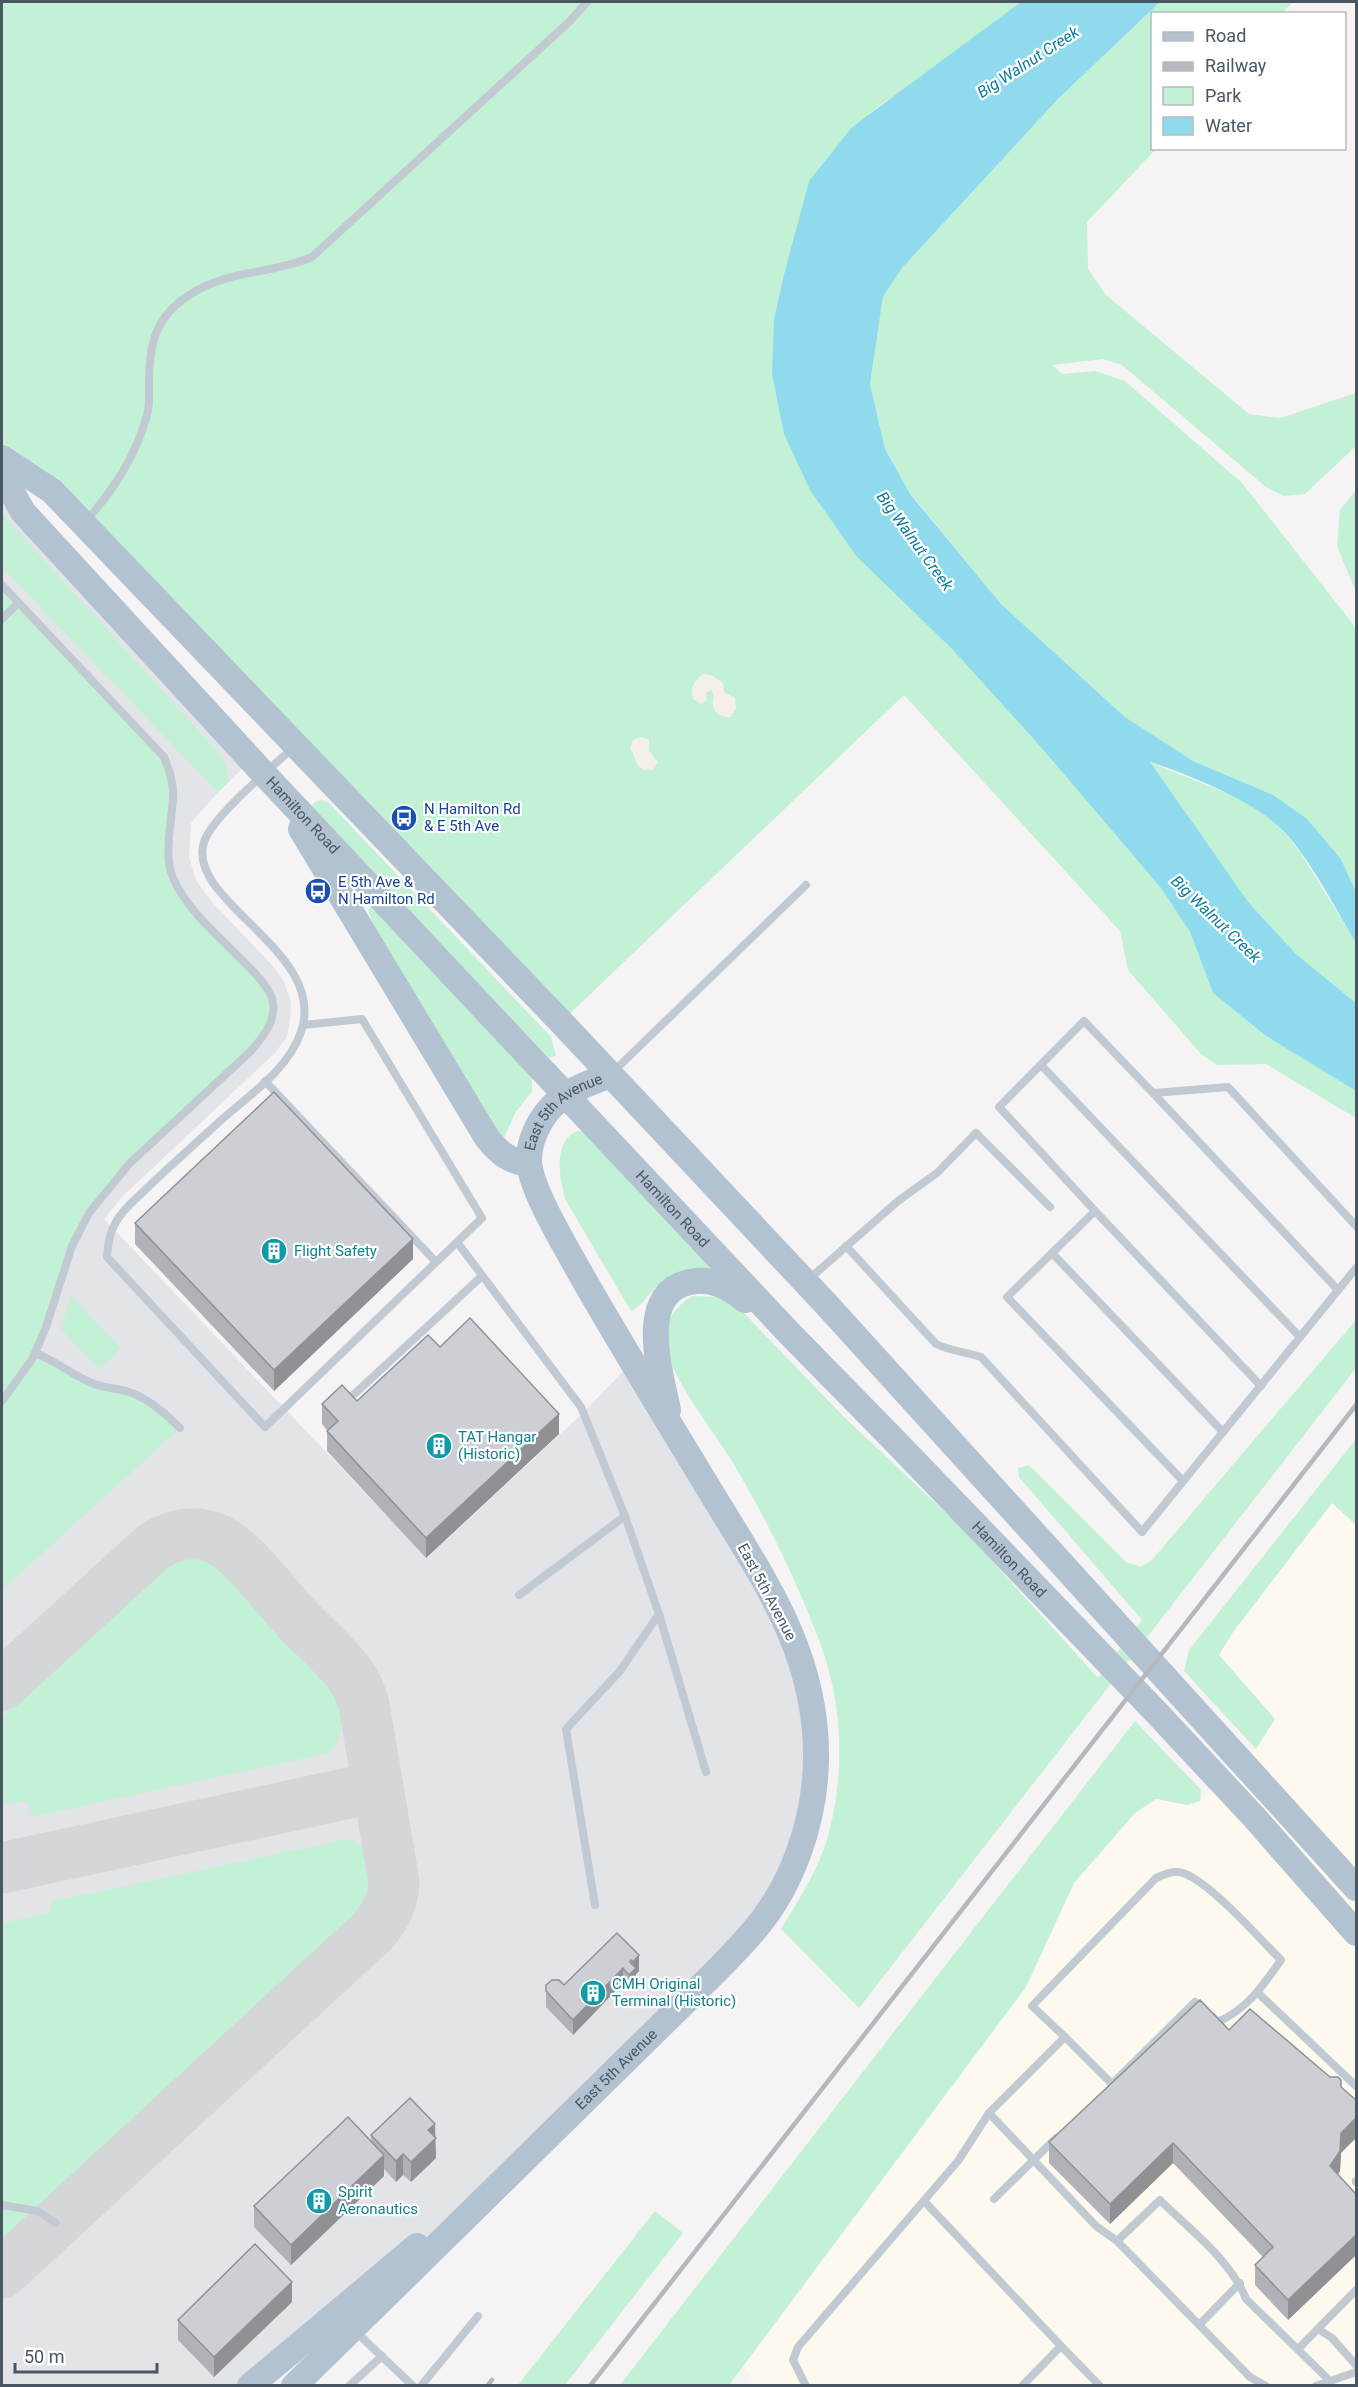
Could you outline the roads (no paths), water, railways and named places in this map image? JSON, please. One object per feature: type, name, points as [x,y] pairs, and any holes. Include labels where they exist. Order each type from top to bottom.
[{"type":"main road","points":[[2,458],[52,491],[806,1282],[1356,1888]]},
{"type":"main road","name":"Hamilton Road","points":[[2,474],[22,512],[269,779],[790,1334],[1254,1817],[1356,1933]]},
{"type":"main road","points":[[269,779],[487,1138],[498,1151],[509,1159],[529,1164]]},
{"type":"main road","name":"East 5th Avenue","points":[[294,2385],[691,1996],[752,1933],[786,1881],[808,1822],[815,1772],[816,1742],[812,1702],[805,1667],[792,1635],[761,1575],[576,1265],[551,1219],[531,1173],[530,1147],[536,1129],[547,1113],[565,1095],[610,1075]]},
{"type":"main road","points":[[670,1425],[655,1330],[658,1309],[674,1289],[686,1282],[699,1280],[726,1286],[790,1334]]},
{"type":"main road","name":"East 5th Avenue","points":[[249,2385],[385,2271],[495,2189]]},
{"type":"lane","points":[[84,524],[111,492],[130,461],[149,412],[149,360],[153,337],[163,318],[176,304],[208,284],[293,266],[312,257],[569,22],[587,2]]},
{"type":"lane","points":[[2,585],[165,757],[171,776],[173,795],[169,829],[169,858],[172,877],[186,901],[256,975],[272,997],[273,1014],[267,1033],[251,1051],[130,1163],[89,1213],[72,1246],[46,1327],[35,1353],[2,1401]]},
{"type":"lane","points":[[2,619],[18,603]]},
{"type":"lane","points":[[296,745],[269,779],[210,829],[204,842],[202,857],[213,883],[290,967],[304,998],[306,1014],[303,1025],[291,1053],[266,1081],[158,1178],[116,1220],[108,1240],[107,1257],[265,1427],[482,1218],[362,1019],[303,1025]]},
{"type":"lane","points":[[610,1075],[806,885]]},
{"type":"lane","points":[[1261,1386],[999,1107],[1084,1021],[1338,1290]]},
{"type":"lane","points":[[1041,1065],[1300,1337]]},
{"type":"lane","points":[[266,1081],[436,1262]]},
{"type":"lane","points":[[1153,1093],[1228,1087],[1356,1226]]},
{"type":"lane","points":[[806,1282],[898,1201],[937,1173],[976,1133],[1050,1207]]},
{"type":"lane","points":[[1095,1211],[1006,1297],[1183,1481]]},
{"type":"lane","points":[[457,1242],[581,1407],[625,1516],[658,1614],[706,1772]]},
{"type":"lane","points":[[846,1246],[936,1344],[946,1349],[959,1350],[981,1357],[1142,1532],[1356,1268]]},
{"type":"lane","points":[[1052,1253],[1222,1432]]},
{"type":"lane","points":[[350,1398],[482,1275]]},
{"type":"lane","points":[[35,1353],[52,1359],[86,1381],[127,1391],[145,1400],[167,1415],[180,1428]]},
{"type":"lane","points":[[519,1595],[625,1516]]},
{"type":"lane","points":[[595,1905],[566,1729],[621,1671],[658,1614]]},
{"type":"lane","points":[[1104,2091],[1112,2084],[1195,2002],[1218,2022],[1234,2015],[1258,1993],[1281,1960],[1204,1884],[1182,1873],[1169,1873],[1156,1878],[1032,2006],[1112,2084]]},
{"type":"lane","points":[[1258,1993],[1356,2086]]},
{"type":"lane","points":[[806,2385],[793,2360],[798,2347],[957,2161],[989,2113],[1065,2037]]},
{"type":"lane","points":[[989,2113],[1096,2226],[1117,2241],[1250,2377],[1266,2385]]},
{"type":"lane","points":[[994,2199],[1065,2129]]},
{"type":"lane","points":[[1117,2241],[1160,2200],[1229,2268],[1240,2283],[1246,2299],[1331,2382]]},
{"type":"lane","points":[[924,2201],[1100,2385]]},
{"type":"lane","points":[[2,2205],[38,2211],[56,2223]]},
{"type":"lane","points":[[1199,2325],[1240,2283]]},
{"type":"lane","points":[[1298,2349],[1356,2290]]},
{"type":"lane","points":[[1346,2301],[1356,2301]]},
{"type":"lane","points":[[421,2385],[478,2316]]},
{"type":"lane","points":[[353,2328],[413,2385]]},
{"type":"lane","points":[[1318,2329],[1332,2338],[1356,2365]]},
{"type":"lane","points":[[1022,2385],[1061,2346]]},
{"type":"lane","points":[[349,2385],[381,2356]]},
{"type":"lane","points":[[1316,2385],[1356,2372]]},
{"type":"water","name":"Big Walnut Creek","points":[[1021,2],[1160,2],[1059,98],[902,268],[883,297],[870,384],[885,449],[911,495],[1001,604],[1125,717],[1193,761],[1273,795],[1307,819],[1341,859],[1356,892],[1356,943],[1299,849],[1277,825],[1265,815],[1217,788],[1150,762],[1249,903],[1296,954],[1356,1003],[1356,1091],[1266,1036],[1213,993],[1190,932],[1161,888],[1039,745],[952,649],[857,557],[810,490],[784,434],[772,374],[774,319],[809,181],[852,127]]},
{"type":"railway","points":[[590,2386],[1356,1405]]},
{"type":"railway","points":[[487,2386],[492,2380]]},
{"type":"place","name":"N Hamilton Rd & E 5th Ave","points":[[404,818]]},
{"type":"place","name":"E 5th Ave & N Hamilton Rd","points":[[318,891]]},
{"type":"place","name":"Flight Safety","points":[[274,1251]]},
{"type":"place","name":"TAT Hangar (Historic)","points":[[439,1446]]},
{"type":"place","name":"CMH Original Terminal (Historic)","points":[[593,1993]]},
{"type":"place","name":"Spirit Aeronautics","points":[[319,2201]]}]
